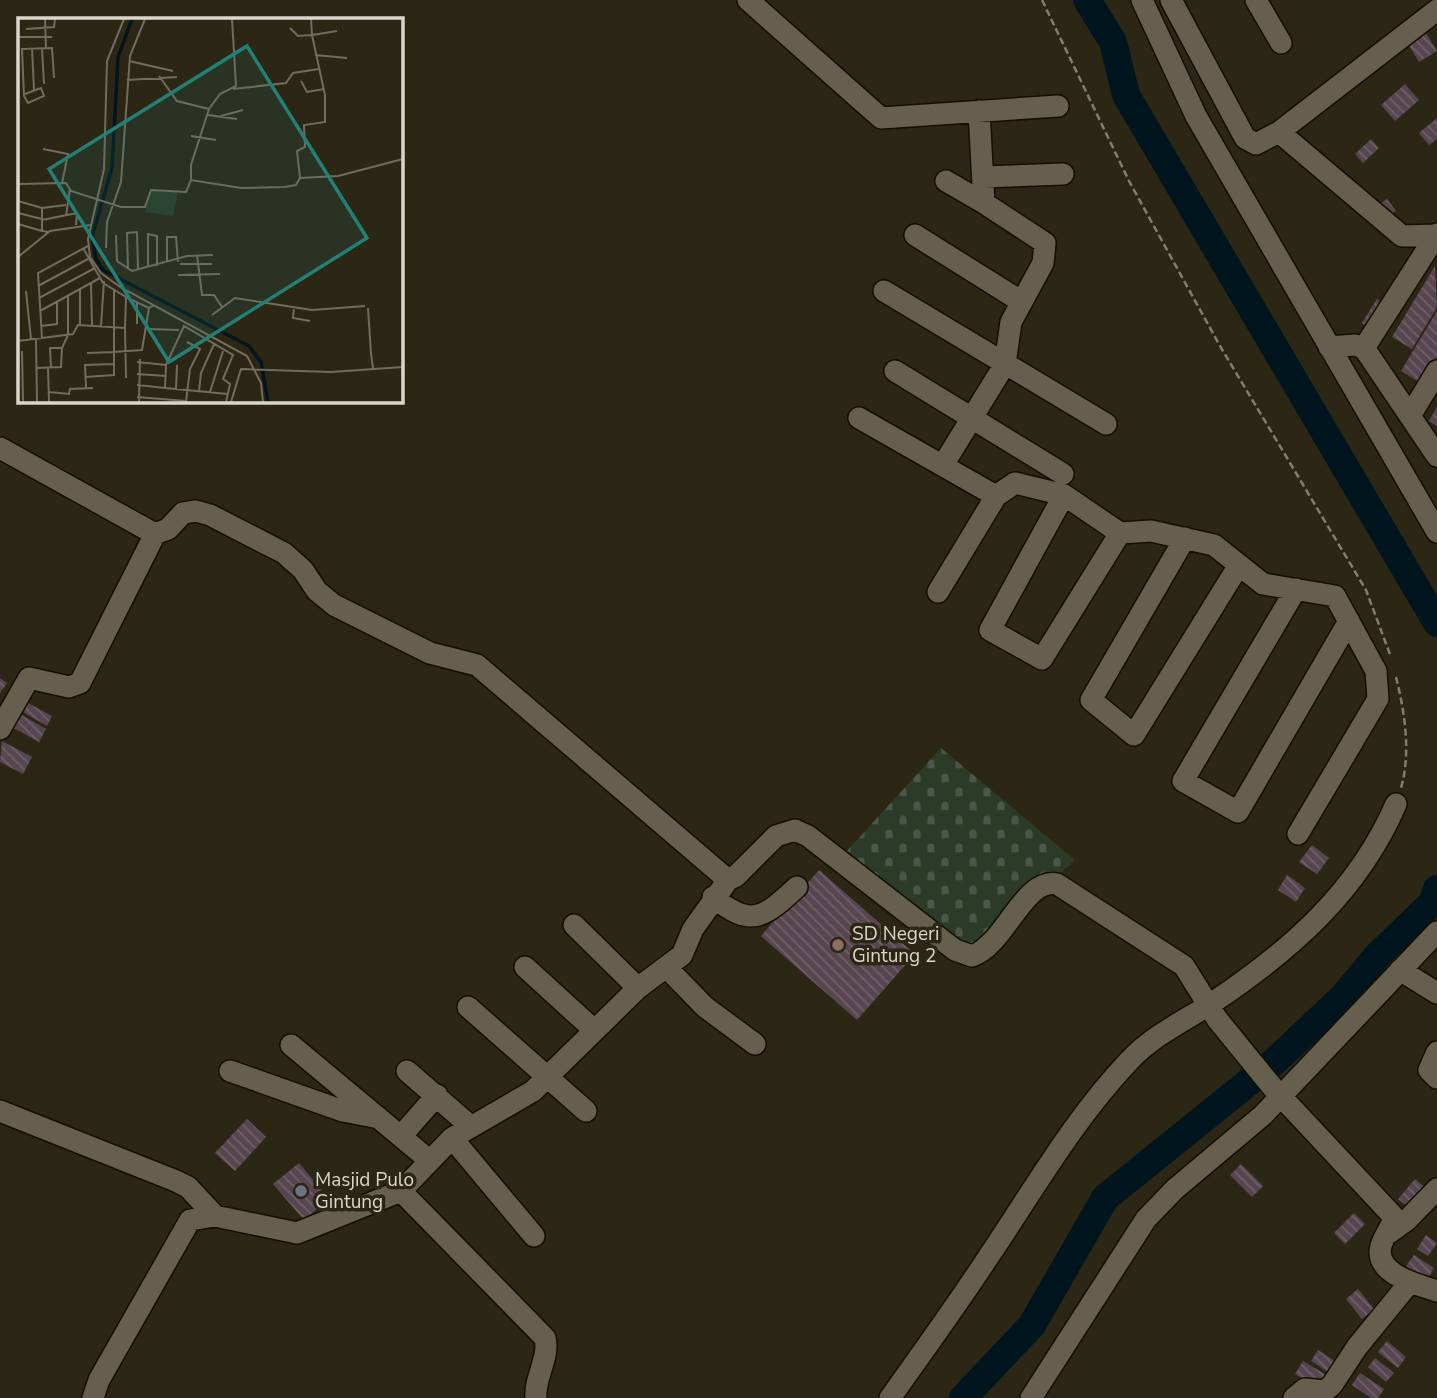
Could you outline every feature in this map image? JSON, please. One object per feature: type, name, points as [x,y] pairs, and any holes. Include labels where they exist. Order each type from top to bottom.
[{"type":"street","points":[[748,0],[881,118],[1058,106]]},
{"type":"street","points":[[1142,0],[1196,116],[1334,346],[1437,532]]},
{"type":"street","points":[[1171,0],[1245,138],[1260,143],[1279,132],[1437,10]]},
{"type":"street","points":[[1256,0],[1281,43]]},
{"type":"street","points":[[979,111],[984,203]]},
{"type":"street","points":[[1279,132],[1402,236],[1436,235]]},
{"type":"street","points":[[983,177],[1063,174]]},
{"type":"street","points":[[943,465],[1005,364],[1011,323],[1043,263],[1045,243],[946,181]]},
{"type":"street","points":[[915,235],[1022,302]]},
{"type":"street","points":[[1364,348],[1436,235]]},
{"type":"street","points":[[884,291],[1106,424]]},
{"type":"street","points":[[1334,346],[1364,348]]},
{"type":"street","points":[[1364,348],[1437,456]]},
{"type":"street","points":[[895,371],[971,418],[1063,484],[1120,534],[1151,531],[1214,545],[1263,584],[1335,596],[1376,671],[1378,699],[1298,834]]},
{"type":"street","points":[[1409,416],[1437,371]]},
{"type":"street","points":[[859,418],[996,496]]},
{"type":"street","points":[[0,447],[155,534]]},
{"type":"street","points":[[938,592],[996,496],[1014,483],[1063,484]]},
{"type":"street","points":[[1063,484],[990,630],[1042,659],[1120,534]]},
{"type":"street","points":[[0,729],[29,678],[69,687],[79,682],[155,534],[168,528],[183,513],[196,511],[210,515],[284,552],[303,570],[317,591],[334,604],[430,653],[477,665],[728,880]]},
{"type":"street","points":[[1185,538],[1091,700],[1134,735],[1239,565]]},
{"type":"street","points":[[1296,589],[1183,781],[1238,811],[1349,621]]},
{"type":"street","points":[[890,1398],[989,1257],[1048,1164],[1100,1095],[1144,1047],[1213,1012],[1305,933],[1334,903],[1380,840],[1396,804]]},
{"type":"street","points":[[93,1398],[99,1380],[187,1222],[196,1217],[215,1216],[297,1233],[401,1191],[429,1160],[461,1132],[521,1100],[638,988],[667,968],[685,951],[693,929],[713,897],[728,880],[736,876],[776,836],[795,830],[808,836],[955,950],[972,956],[984,950],[1033,890],[1044,883],[1057,884],[1184,966],[1213,1012],[1278,1092],[1392,1216],[1389,1233],[1381,1247],[1382,1258],[1389,1270],[1410,1282],[1437,1291]]},
{"type":"street","points":[[713,897],[726,908],[747,917],[755,917],[771,911],[797,887]]},
{"type":"street","points":[[574,926],[638,988]]},
{"type":"street","points":[[1031,1398],[1146,1219],[1175,1189],[1237,1140],[1278,1092],[1437,932]]},
{"type":"street","points":[[525,967],[594,1030]]},
{"type":"street","points":[[667,968],[705,1007],[755,1044]]},
{"type":"street","points":[[1400,970],[1437,993]]},
{"type":"street","points":[[468,1007],[586,1111]]},
{"type":"street","points":[[291,1045],[429,1160]]},
{"type":"street","points":[[1437,1052],[1429,1070],[1437,1078]]},
{"type":"street","points":[[230,1071],[343,1111],[381,1119]]},
{"type":"street","points":[[407,1071],[437,1096],[534,1236]]},
{"type":"street","points":[[402,1135],[437,1096]]},
{"type":"street","points":[[0,1111],[176,1181],[188,1187],[215,1216]]},
{"type":"street","points":[[1389,1233],[1407,1220],[1437,1189]]},
{"type":"street","points":[[401,1191],[545,1338],[546,1348],[535,1388],[536,1398]]},
{"type":"street","points":[[1294,1398],[1305,1389],[1325,1391],[1332,1385],[1357,1347],[1410,1282]]},
{"type":"path","points":[[1042,0],[1142,205],[1220,346],[1366,590],[1387,641],[1400,695],[1406,771],[1396,804]]},
{"type":"green space","points":[[941,748],[1075,860],[963,961],[835,864]]},
{"type":"building","points":[[1426,33],[1437,51],[1419,62],[1408,44]]},
{"type":"building","points":[[1405,84],[1419,100],[1395,121],[1381,105]]},
{"type":"building","points":[[1437,118],[1437,139],[1429,145],[1419,133]]},
{"type":"building","points":[[1371,139],[1379,148],[1363,163],[1355,154]]},
{"type":"building","points":[[1387,199],[1396,211],[1385,218],[1377,206]]},
{"type":"building","points":[[1435,266],[1437,307],[1412,349],[1392,337]]},
{"type":"building","points":[[1377,299],[1388,306],[1373,329],[1362,323]]},
{"type":"building","points":[[1437,311],[1437,357],[1421,383],[1401,371]]},
{"type":"building","points":[[1437,407],[1437,426],[1429,421]]},
{"type":"building","points":[[0,678],[7,683],[0,693]]},
{"type":"building","points":[[28,703],[52,716],[47,726],[23,712]]},
{"type":"building","points":[[20,714],[46,729],[39,742],[12,727]]},
{"type":"building","points":[[2,741],[32,757],[23,774],[0,762]]},
{"type":"building","points":[[1312,845],[1329,858],[1317,874],[1299,862]]},
{"type":"building","name":"SD Negeri Gintung 2","points":[[819,870],[915,954],[857,1020],[761,936]]},
{"type":"building","points":[[1287,875],[1305,888],[1296,902],[1278,890]]},
{"type":"building","points":[[247,1119],[266,1137],[235,1171],[215,1153]]},
{"type":"building","name":"Masjid Pulo Gintung","points":[[299,1163],[329,1199],[304,1220],[273,1184]]},
{"type":"building","points":[[1241,1164],[1263,1186],[1252,1197],[1230,1175]]},
{"type":"building","points":[[1415,1179],[1427,1189],[1411,1209],[1398,1199]]},
{"type":"building","points":[[1354,1213],[1365,1224],[1345,1244],[1334,1233]]},
{"type":"building","points":[[1426,1235],[1437,1243],[1428,1256],[1417,1249]]},
{"type":"building","points":[[1414,1255],[1434,1268],[1427,1280],[1406,1266]]},
{"type":"building","points":[[1358,1289],[1374,1309],[1362,1319],[1346,1299]]},
{"type":"building","points":[[1387,1341],[1406,1357],[1398,1368],[1378,1352]]},
{"type":"building","points":[[1318,1350],[1341,1365],[1334,1376],[1311,1361]]},
{"type":"building","points":[[1375,1358],[1394,1373],[1386,1382],[1368,1367]]},
{"type":"building","points":[[1303,1361],[1328,1376],[1320,1389],[1295,1374]]},
{"type":"building","points":[[1360,1373],[1384,1389],[1378,1398],[1371,1398],[1352,1385]]},
{"type":"waterway","points":[[1087,0],[1113,42],[1126,95],[1437,623]]},
{"type":"waterway","points":[[963,1398],[1032,1325],[1105,1198],[1275,1061],[1344,996],[1377,956],[1432,903],[1437,889]]},
{"type":"place","name":"SD Negeri Gintung 2","points":[[838,945]]},
{"type":"place","name":"Masjid Pulo Gintung","points":[[301,1191]]}]
